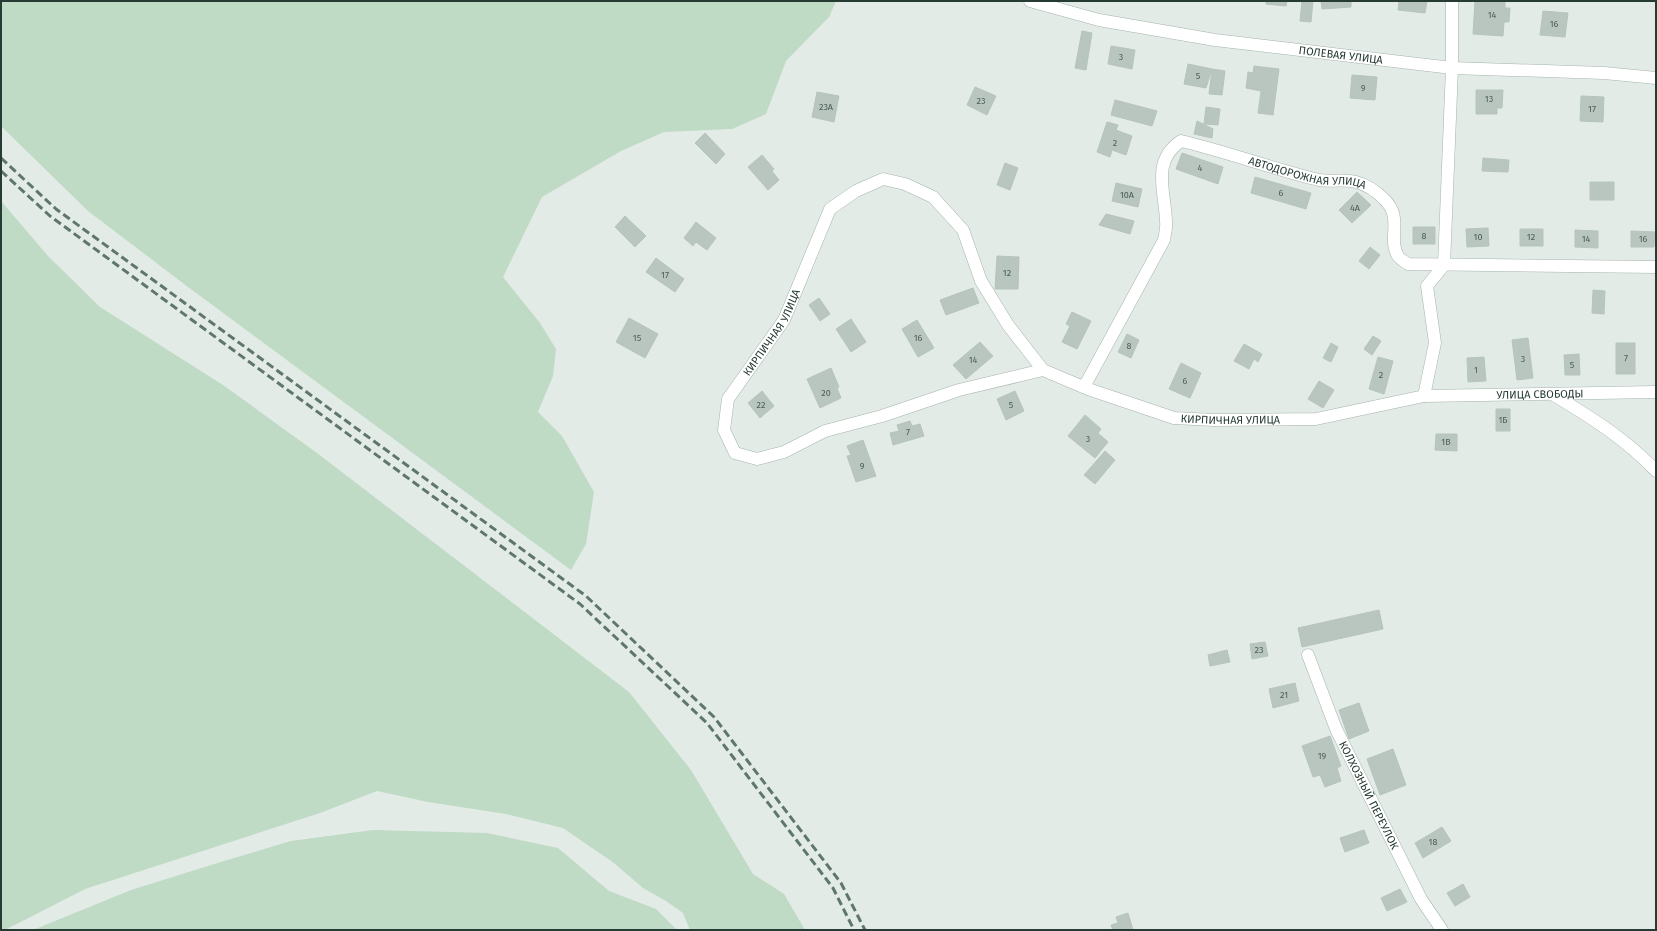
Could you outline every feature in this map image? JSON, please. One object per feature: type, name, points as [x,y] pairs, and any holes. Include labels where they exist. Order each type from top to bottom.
[{"type":"street","name":"ПОЛЕВАЯ УЛИЦА","points":[[1030,1],[1099,20],[1215,40],[1452,68],[1604,73],[1656,78]]},
{"type":"street","points":[[1424,396],[1435,343],[1427,286],[1444,265],[1452,68],[1452,1]]},
{"type":"street","name":"АВТОДОРОЖНАЯ УЛИЦА","points":[[1084,387],[1164,240],[1166,222],[1161,168],[1171,147],[1181,141],[1210,148],[1247,161],[1321,180],[1355,182],[1373,189],[1386,201],[1393,211],[1395,227],[1394,242],[1398,257],[1408,264],[1656,268]]},
{"type":"street","name":"КИРПИЧНАЯ УЛИЦА","points":[[1043,370],[959,390],[882,416],[825,431],[784,452],[757,459],[735,453],[724,430],[728,399],[784,320],[830,209],[856,190],[883,179],[905,184],[933,197],[963,230],[981,281],[1008,325],[1043,370],[1084,387],[1174,418],[1214,420],[1316,419],[1424,396]]},
{"type":"street","name":"УЛИЦА СВОБОДЫ","points":[[1424,396],[1656,392]]},
{"type":"street","points":[[1552,394],[1600,423],[1656,471]]},
{"type":"street","name":"КОЛХОЗНЫЙ ПЕРЕУЛОК","points":[[1308,655],[1339,736],[1421,899],[1442,930]]},
{"type":"green space","points":[[1,1],[836,1],[829,17],[786,61],[766,114],[732,129],[664,132],[621,151],[542,197],[503,277],[540,323],[556,349],[553,376],[538,412],[562,436],[594,492],[586,544],[571,570],[188,287],[88,211],[1,126]]},
{"type":"green space","points":[[1,201],[48,256],[100,307],[223,385],[317,453],[629,692],[691,770],[753,874],[784,894],[805,930],[690,930],[683,913],[643,888],[614,863],[563,828],[506,814],[428,802],[377,791],[320,813],[85,889],[5,930],[1,930]]},
{"type":"green space","points":[[373,830],[487,833],[558,848],[609,891],[656,909],[677,930],[33,930],[131,890],[291,841]]},
{"type":"building","points":[[1266,1],[1287,1],[1286,6],[1266,4]]},
{"type":"building","points":[[1302,1],[1313,1],[1311,22],[1300,21]]},
{"type":"building","points":[[1321,1],[1351,1],[1351,7],[1322,9]]},
{"type":"building","points":[[1399,1],[1427,1],[1425,13],[1398,10]]},
{"type":"building","points":[[1475,1],[1505,1],[1505,8],[1510,8],[1509,22],[1504,22],[1503,36],[1473,34]]},
{"type":"building","points":[[1543,11],[1568,13],[1565,37],[1540,35]]},
{"type":"building","points":[[1082,31],[1092,33],[1086,70],[1075,68]]},
{"type":"building","points":[[1111,46],[1135,50],[1132,69],[1108,64]]},
{"type":"building","points":[[1188,64],[1212,69],[1206,88],[1184,84]]},
{"type":"building","points":[[1254,66],[1279,69],[1273,115],[1258,113],[1261,91],[1246,88],[1248,72],[1253,73]]},
{"type":"building","points":[[1212,69],[1225,71],[1222,95],[1209,94]]},
{"type":"building","points":[[1352,75],[1377,77],[1375,100],[1350,98]]},
{"type":"building","points":[[975,87],[996,96],[987,115],[967,105]]},
{"type":"building","points":[[1476,90],[1503,90],[1502,108],[1497,108],[1497,114],[1476,114]]},
{"type":"building","points":[[817,92],[839,96],[834,122],[812,117]]},
{"type":"building","points":[[1581,96],[1604,97],[1603,122],[1580,121]]},
{"type":"building","points":[[1115,100],[1157,111],[1152,126],[1111,115]]},
{"type":"building","points":[[1206,107],[1220,109],[1218,125],[1204,124]]},
{"type":"building","points":[[1197,121],[1213,129],[1212,138],[1194,134]]},
{"type":"building","points":[[1107,122],[1118,125],[1116,130],[1132,136],[1126,155],[1112,150],[1110,157],[1097,152]]},
{"type":"building","points":[[705,133],[725,154],[716,164],[695,143]]},
{"type":"building","points":[[1182,153],[1223,167],[1218,184],[1176,169]]},
{"type":"building","points":[[762,155],[774,169],[772,171],[779,180],[768,190],[748,167]]},
{"type":"building","points":[[1483,158],[1509,160],[1508,172],[1482,171]]},
{"type":"building","points":[[1005,163],[1018,168],[1010,190],[997,185]]},
{"type":"building","points":[[1255,177],[1311,193],[1306,209],[1251,193]]},
{"type":"building","points":[[1590,182],[1614,182],[1614,200],[1590,200]]},
{"type":"building","points":[[1116,183],[1142,189],[1138,207],[1112,201]]},
{"type":"building","points":[[1357,192],[1371,205],[1352,223],[1339,210]]},
{"type":"building","points":[[1106,214],[1134,221],[1130,234],[1099,225]]},
{"type":"building","points":[[625,216],[646,236],[635,247],[615,227]]},
{"type":"building","points":[[696,222],[716,238],[707,250],[696,242],[693,246],[684,238]]},
{"type":"building","points":[[1413,227],[1435,227],[1435,244],[1413,244]]},
{"type":"building","points":[[1488,228],[1489,246],[1467,247],[1466,229]]},
{"type":"building","points":[[1520,229],[1543,229],[1543,246],[1520,246]]},
{"type":"building","points":[[1575,230],[1598,231],[1598,248],[1575,247]]},
{"type":"building","points":[[1631,231],[1655,232],[1654,247],[1631,247]]},
{"type":"building","points":[[1370,247],[1380,255],[1369,269],[1359,261]]},
{"type":"building","points":[[997,256],[1019,257],[1018,289],[995,289]]},
{"type":"building","points":[[656,258],[684,279],[675,292],[646,272]]},
{"type":"building","points":[[973,288],[979,303],[946,315],[940,300]]},
{"type":"building","points":[[1593,290],[1605,291],[1604,314],[1592,313]]},
{"type":"building","points":[[819,298],[830,314],[820,321],[809,305]]},
{"type":"building","points":[[1072,312],[1091,321],[1077,349],[1062,342],[1070,326],[1066,324]]},
{"type":"building","points":[[629,318],[658,334],[645,358],[616,342]]},
{"type":"building","points":[[851,319],[866,342],[851,352],[836,329]]},
{"type":"building","points":[[917,320],[934,348],[918,357],[902,329]]},
{"type":"building","points":[[1127,334],[1139,340],[1131,358],[1118,352]]},
{"type":"building","points":[[1373,336],[1381,341],[1372,355],[1364,349]]},
{"type":"building","points":[[1528,338],[1533,378],[1517,380],[1512,340]]},
{"type":"building","points":[[980,342],[993,356],[966,379],[953,365]]},
{"type":"building","points":[[1331,343],[1338,347],[1331,362],[1323,358]]},
{"type":"building","points":[[1616,343],[1635,343],[1635,374],[1616,374]]},
{"type":"building","points":[[1244,344],[1262,354],[1258,362],[1254,359],[1249,369],[1234,361]]},
{"type":"building","points":[[1579,354],[1580,375],[1565,375],[1564,355]]},
{"type":"building","points":[[1378,357],[1393,361],[1384,394],[1369,389]]},
{"type":"building","points":[[1484,357],[1486,381],[1468,382],[1467,358]]},
{"type":"building","points":[[1181,363],[1201,373],[1190,398],[1169,389]]},
{"type":"building","points":[[831,368],[839,387],[837,388],[841,398],[820,408],[807,379]]},
{"type":"building","points":[[1319,381],[1334,390],[1323,408],[1308,399]]},
{"type":"building","points":[[762,391],[774,406],[760,418],[748,403]]},
{"type":"building","points":[[1015,391],[1024,411],[1006,420],[997,399]]},
{"type":"building","points":[[1496,409],[1510,409],[1510,431],[1496,431]]},
{"type":"building","points":[[1085,415],[1101,429],[1098,433],[1108,442],[1095,458],[1068,436]]},
{"type":"building","points":[[910,421],[912,426],[920,424],[924,436],[893,445],[890,433],[899,431],[897,425]]},
{"type":"building","points":[[1436,434],[1457,434],[1457,451],[1435,450]]},
{"type":"building","points":[[863,440],[876,476],[856,482],[847,456],[851,455],[847,446]]},
{"type":"building","points":[[1105,451],[1115,460],[1095,484],[1084,475]]},
{"type":"building","points":[[1379,610],[1383,629],[1302,647],[1298,628]]},
{"type":"building","points":[[1265,642],[1268,656],[1252,659],[1250,644]]},
{"type":"building","points":[[1227,650],[1230,662],[1210,666],[1208,655]]},
{"type":"building","points":[[1295,683],[1299,701],[1273,708],[1269,689]]},
{"type":"building","points":[[1359,703],[1369,731],[1349,739],[1339,710]]},
{"type":"building","points":[[1330,736],[1341,766],[1337,768],[1341,781],[1325,787],[1320,775],[1313,777],[1302,746]]},
{"type":"building","points":[[1393,749],[1406,785],[1380,795],[1367,759]]},
{"type":"building","points":[[1442,827],[1451,841],[1423,858],[1415,843]]},
{"type":"building","points":[[1364,830],[1369,843],[1345,852],[1340,838]]},
{"type":"building","points":[[1463,884],[1470,897],[1455,906],[1447,893]]},
{"type":"building","points":[[1400,889],[1407,902],[1387,911],[1381,898]]},
{"type":"building","points":[[1128,913],[1133,930],[1113,930],[1111,925],[1118,923],[1116,917]]},
{"type":"railway","points":[[1,158],[56,209],[586,596],[714,717],[841,883],[865,930]]},
{"type":"railway","points":[[1,171],[50,216],[580,604],[707,723],[833,888],[854,930]]}]
